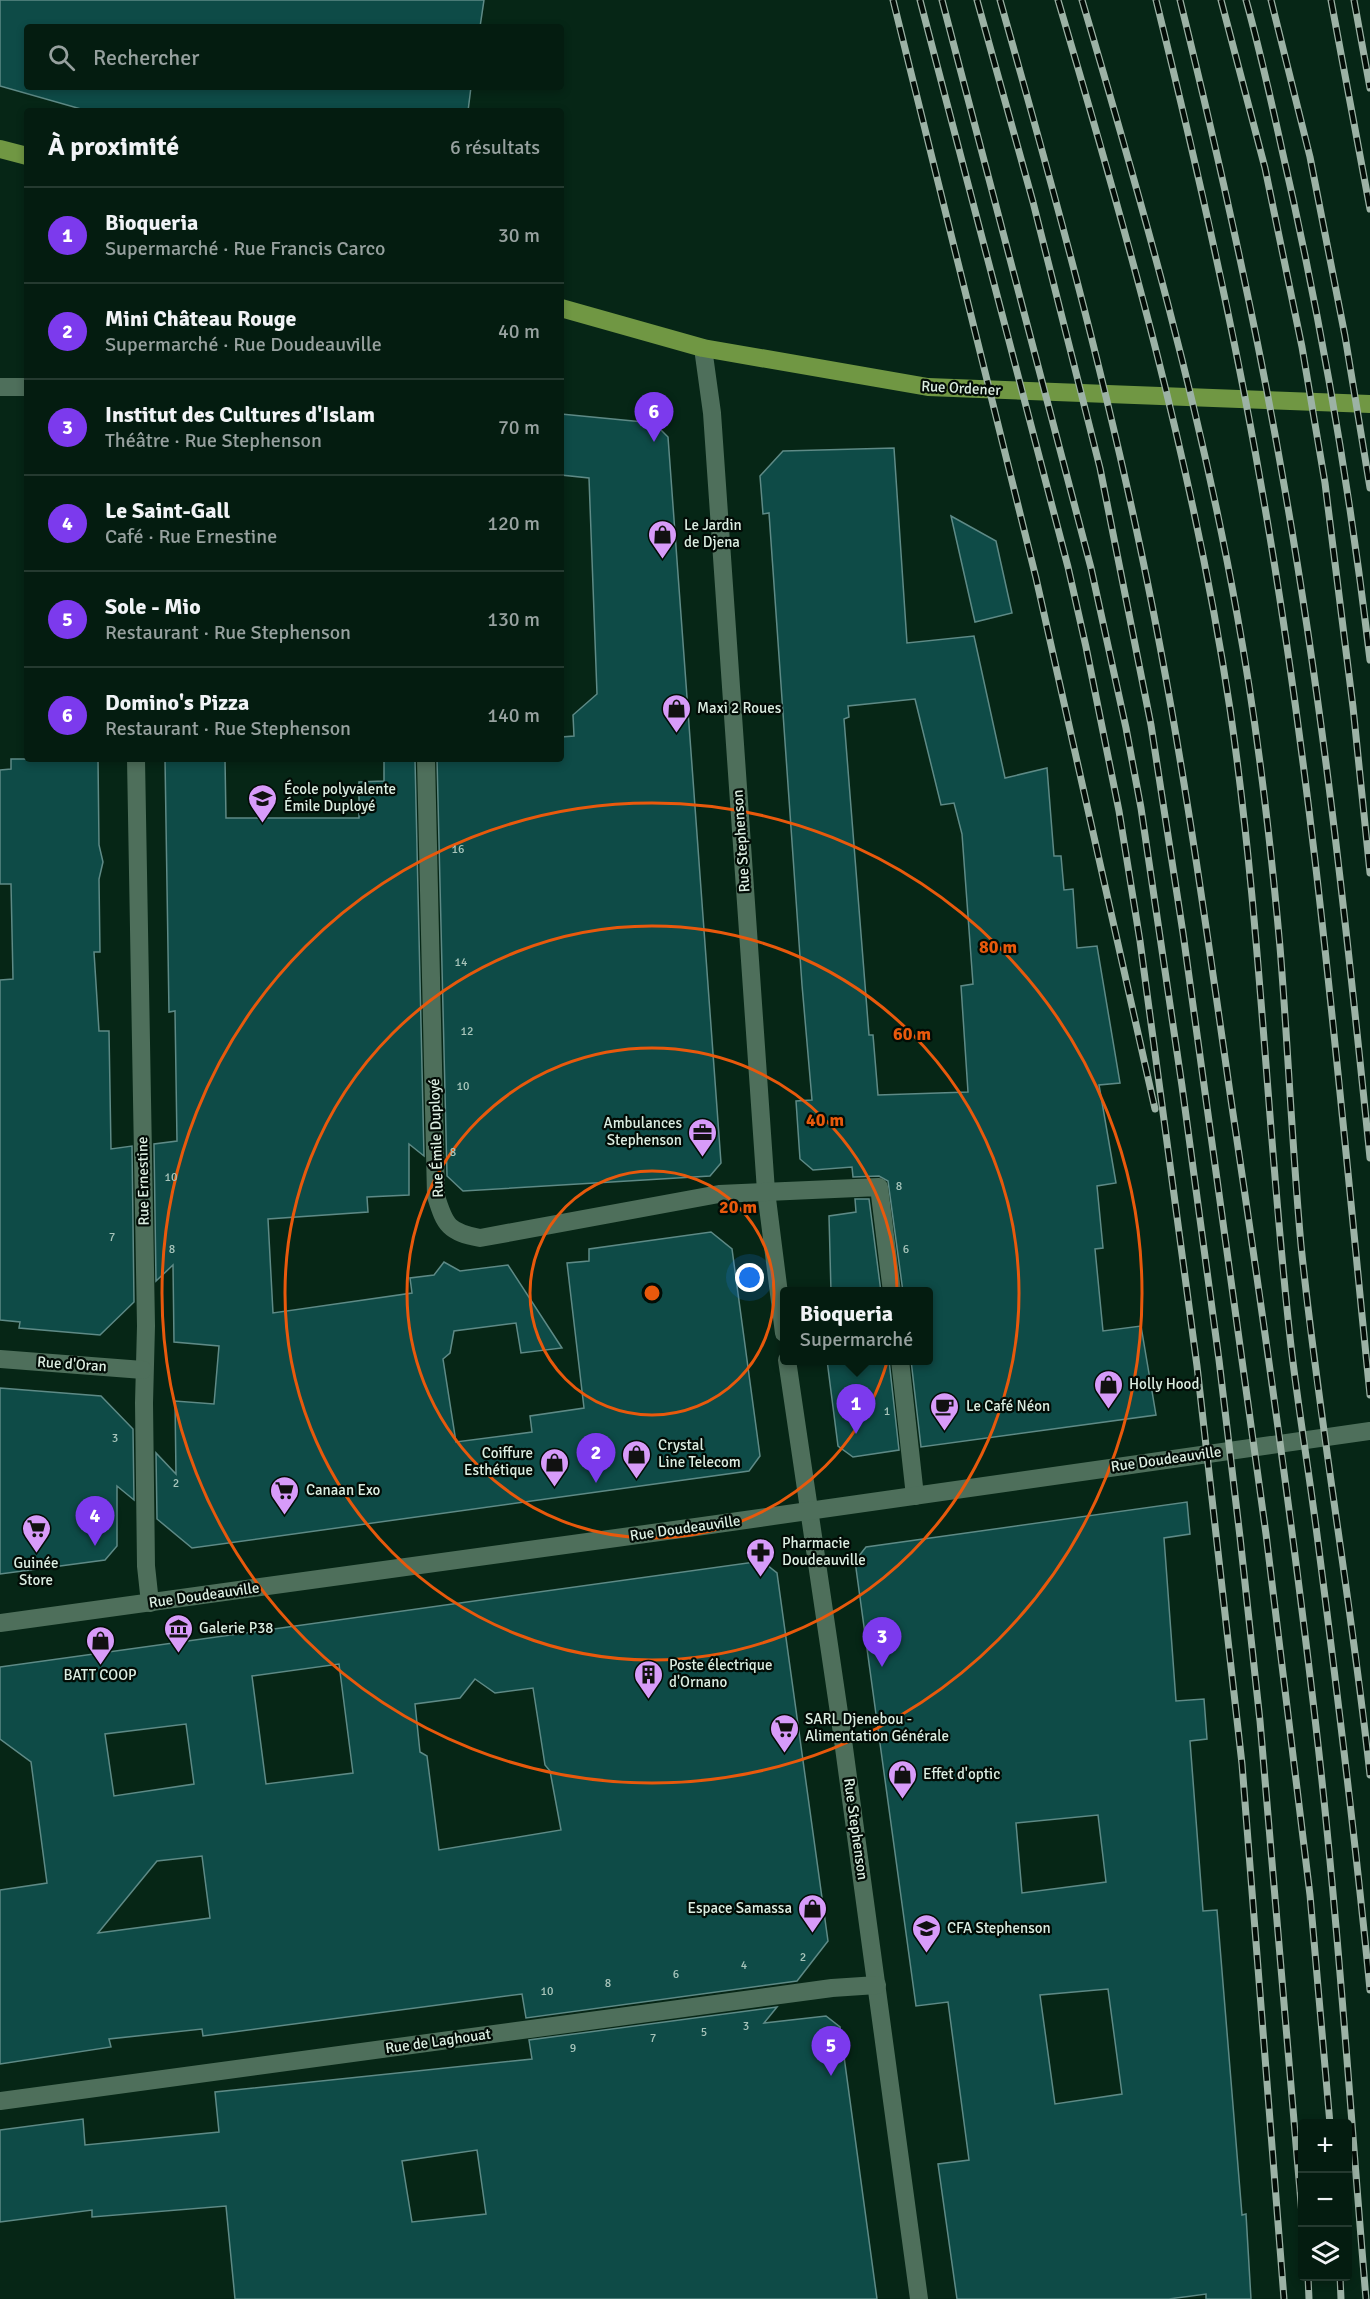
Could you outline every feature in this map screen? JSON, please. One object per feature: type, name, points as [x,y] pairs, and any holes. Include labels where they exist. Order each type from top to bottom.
[{"type":"main road","points":[[0,149],[24,155]]},
{"type":"main road","name":"Rue Ordener","points":[[564,309],[703,348],[927,387],[1370,404]]},
{"type":"street","name":"Rue Stephenson","points":[[703,348],[712,413],[766,1191],[780,1301]]},
{"type":"street","points":[[0,387],[24,387]]},
{"type":"street","name":"Rue Ernestine","points":[[136,762],[146,1326],[143,1370],[146,1566],[150,1603]]},
{"type":"street","name":"Rue Émile Duployé","points":[[426,762],[436,1196],[440,1213],[450,1227],[460,1234],[480,1238],[719,1194],[879,1186],[891,1287]]},
{"type":"street","name":"Rue d'Oran","points":[[0,1359],[143,1370]]},
{"type":"street","name":"Rue Stephenson","points":[[788,1365],[877,1984],[919,2299]]},
{"type":"street","points":[[901,1365],[915,1496]]},
{"type":"street","name":"Rue Doudeauville","points":[[0,1623],[1370,1431]]},
{"type":"street","name":"Rue de Laghouat","points":[[0,2101],[808,1991],[877,1984]]},
{"type":"building","points":[[0,0],[484,0],[480,24],[24,24],[24,90],[471,90],[468,108],[77,108],[0,86]]},
{"type":"building","points":[[564,414],[654,423],[668,437],[721,1163],[710,1176],[463,1191],[447,1176],[437,762],[564,762],[564,737],[574,736],[573,715],[597,694],[589,478],[564,475]]},
{"type":"building","points":[[894,448],[907,643],[974,636],[1005,778],[1047,768],[1054,856],[1061,856],[1064,890],[1073,889],[1077,948],[1097,946],[1120,1083],[1099,1085],[1116,1183],[1097,1186],[1103,1248],[1095,1249],[1103,1331],[1141,1326],[1156,1415],[921,1447],[912,1365],[933,1365],[933,1287],[902,1287],[888,1181],[879,1176],[853,1177],[852,1167],[813,1170],[800,1159],[796,1101],[812,1100],[769,513],[763,514],[760,476],[783,451]],"holes":[[[915,699],[941,805],[954,803],[962,834],[973,984],[961,986],[968,1092],[878,1095],[873,1035],[869,1035],[844,719],[849,717],[848,706]]]},
{"type":"building","points":[[951,516],[996,541],[1012,613],[975,622]]},
{"type":"building","points":[[11,759],[24,759],[24,762],[98,762],[99,845],[103,862],[99,879],[100,952],[94,952],[99,1031],[109,1031],[111,1149],[132,1146],[134,1302],[100,1335],[19,1328],[20,1322],[0,1320],[0,980],[13,979],[11,884],[0,884],[0,770],[11,769]]},
{"type":"building","points":[[165,762],[225,762],[226,818],[359,818],[359,782],[384,781],[384,762],[415,762],[424,1156],[409,1144],[409,1195],[367,1197],[368,1212],[268,1219],[273,1313],[412,1293],[410,1278],[434,1275],[444,1262],[460,1271],[508,1265],[562,1348],[521,1353],[516,1323],[454,1331],[450,1353],[443,1359],[456,1442],[532,1432],[530,1416],[584,1408],[567,1263],[589,1261],[589,1249],[711,1232],[732,1249],[760,1456],[749,1471],[192,1548],[157,1519],[156,1453],[176,1474],[175,1401],[214,1404],[219,1346],[174,1342],[173,1265],[156,1281],[154,1144],[177,1141],[175,1011],[169,1012]]},
{"type":"building","points":[[855,1199],[869,1199],[880,1287],[831,1287],[829,1216],[856,1212]]},
{"type":"building","points":[[828,1365],[890,1365],[899,1450],[853,1457],[838,1446]]},
{"type":"building","points":[[0,1388],[101,1396],[133,1429],[134,1500],[117,1486],[117,1546],[105,1560],[0,1574]]},
{"type":"building","points":[[1187,1502],[1190,1534],[1164,1538],[1176,1701],[1204,1699],[1207,1739],[1190,1741],[1203,1911],[1217,1910],[1242,2215],[1246,2214],[1251,2299],[1206,2299],[1206,2294],[1169,2299],[957,2299],[938,2164],[969,2160],[948,2002],[916,2006],[855,1561],[866,1547]],"holes":[[[1098,1815],[1106,1882],[1022,1893],[1016,1823]],[[1108,1989],[1122,2094],[1055,2104],[1040,1995]]]},
{"type":"building","points":[[762,1561],[777,1573],[828,1941],[797,1981],[526,2018],[522,1994],[203,2036],[202,2029],[109,2039],[111,2047],[0,2064],[0,1890],[47,1883],[31,1762],[0,1739],[0,1667]],"holes":[[[339,1664],[353,1773],[266,1784],[252,1676]],[[475,1679],[495,1693],[533,1688],[545,1765],[550,1771],[561,1830],[439,1850],[427,1756],[420,1752],[415,1704],[460,1698]],[[186,1724],[194,1784],[114,1796],[105,1734]],[[202,1856],[210,1918],[98,1933],[157,1861]]]},
{"type":"building","points":[[777,2007],[764,2023],[826,2016],[840,2027],[877,2299],[235,2299],[226,2206],[92,2217],[92,2210],[0,2222],[0,2130],[83,2119],[85,2145],[219,2132],[215,2092],[532,2059],[529,2040]],"holes":[[[477,2150],[486,2214],[412,2222],[402,2161]]]},
{"type":"railway","points":[[893,0],[1036,578],[1155,1109]]},
{"type":"railway","points":[[920,0],[1068,567],[1119,811],[1140,941],[1197,1366],[1242,1764],[1284,2299]]},
{"type":"railway","points":[[942,0],[1091,568],[1141,808],[1182,1086],[1240,1537],[1260,1721],[1298,2173]]},
{"type":"railway","points":[[977,0],[1033,202],[1100,468],[1151,725],[1183,933],[1266,1534],[1310,1895],[1330,2119]]},
{"type":"railway","points":[[1000,0],[1039,138],[1111,416],[1156,624],[1191,827],[1265,1334],[1307,1648],[1331,1870],[1366,2299]]},
{"type":"railway","points":[[1058,0],[1109,176],[1178,440],[1198,529],[1230,709],[1241,789],[1257,948],[1291,1346],[1338,1700],[1370,1990]]},
{"type":"railway","points":[[1082,0],[1148,229],[1188,382],[1222,536],[1251,697],[1276,905],[1298,1208],[1308,1311],[1370,1775]]},
{"type":"railway","points":[[1156,0],[1225,298],[1260,479],[1279,593],[1296,707],[1324,936],[1370,1395]]},
{"type":"railway","points":[[1180,0],[1248,298],[1297,563],[1333,818],[1370,1158]]},
{"type":"railway","points":[[1221,0],[1265,168],[1302,347],[1325,483],[1353,707],[1370,873]]},
{"type":"railway","points":[[1246,0],[1296,213],[1322,341],[1344,468],[1370,660]]},
{"type":"railway","points":[[1271,0],[1310,157],[1345,336],[1370,488]]},
{"type":"railway","points":[[1331,0],[1370,209]]},
{"type":"railway","points":[[1354,0],[1370,88]]},
{"type":"railway","points":[[1308,2281],[1309,2299]]},
{"type":"railway","points":[[1340,2281],[1341,2299]]},
{"type":"place","name":"Domino's Pizza","points":[[654,442]]},
{"type":"place","name":"Le Jardin de Djena","points":[[663,560]]},
{"type":"place","name":"Maxi 2 Roues","points":[[676,734]]},
{"type":"place","name":"École polyvalente Émile Duployé","points":[[263,824]]},
{"type":"place","name":"Ambulances Stephenson","points":[[703,1158]]},
{"type":"place","name":"Holly Hood","points":[[1108,1410]]},
{"type":"place","name":"Le Café Néon","points":[[945,1432]]},
{"type":"place","name":"Bioqueria","points":[[856,1434]]},
{"type":"place","name":"Crystal Line Telecom","points":[[637,1480]]},
{"type":"place","name":"Mini Château Rouge","points":[[596,1483]]},
{"type":"place","name":"Coiffure Esthétique","points":[[554,1488]]},
{"type":"place","name":"Canaan Exo","points":[[285,1516]]},
{"type":"place","name":"Le Saint-Gall","points":[[95,1546]]},
{"type":"place","name":"Guinée Store","points":[[36,1554]]},
{"type":"place","name":"Pharmacie Doudeauville","points":[[761,1578]]},
{"type":"place","name":"Galerie P38","points":[[178,1654]]},
{"type":"place","name":"BATT COOP","points":[[100,1666]]},
{"type":"place","name":"Institut des Cultures d'Islam","points":[[882,1667]]},
{"type":"place","name":"Poste électrique d'Ornano","points":[[648,1700]]},
{"type":"place","name":"SARL Djenebou - Alimentation Générale","points":[[784,1754]]},
{"type":"place","name":"Effet d'optic","points":[[902,1800]]},
{"type":"place","name":"Espace Samassa","points":[[813,1934]]},
{"type":"place","name":"CFA Stephenson","points":[[926,1954]]},
{"type":"place","name":"Sole - Mio","points":[[831,2076]]}]
